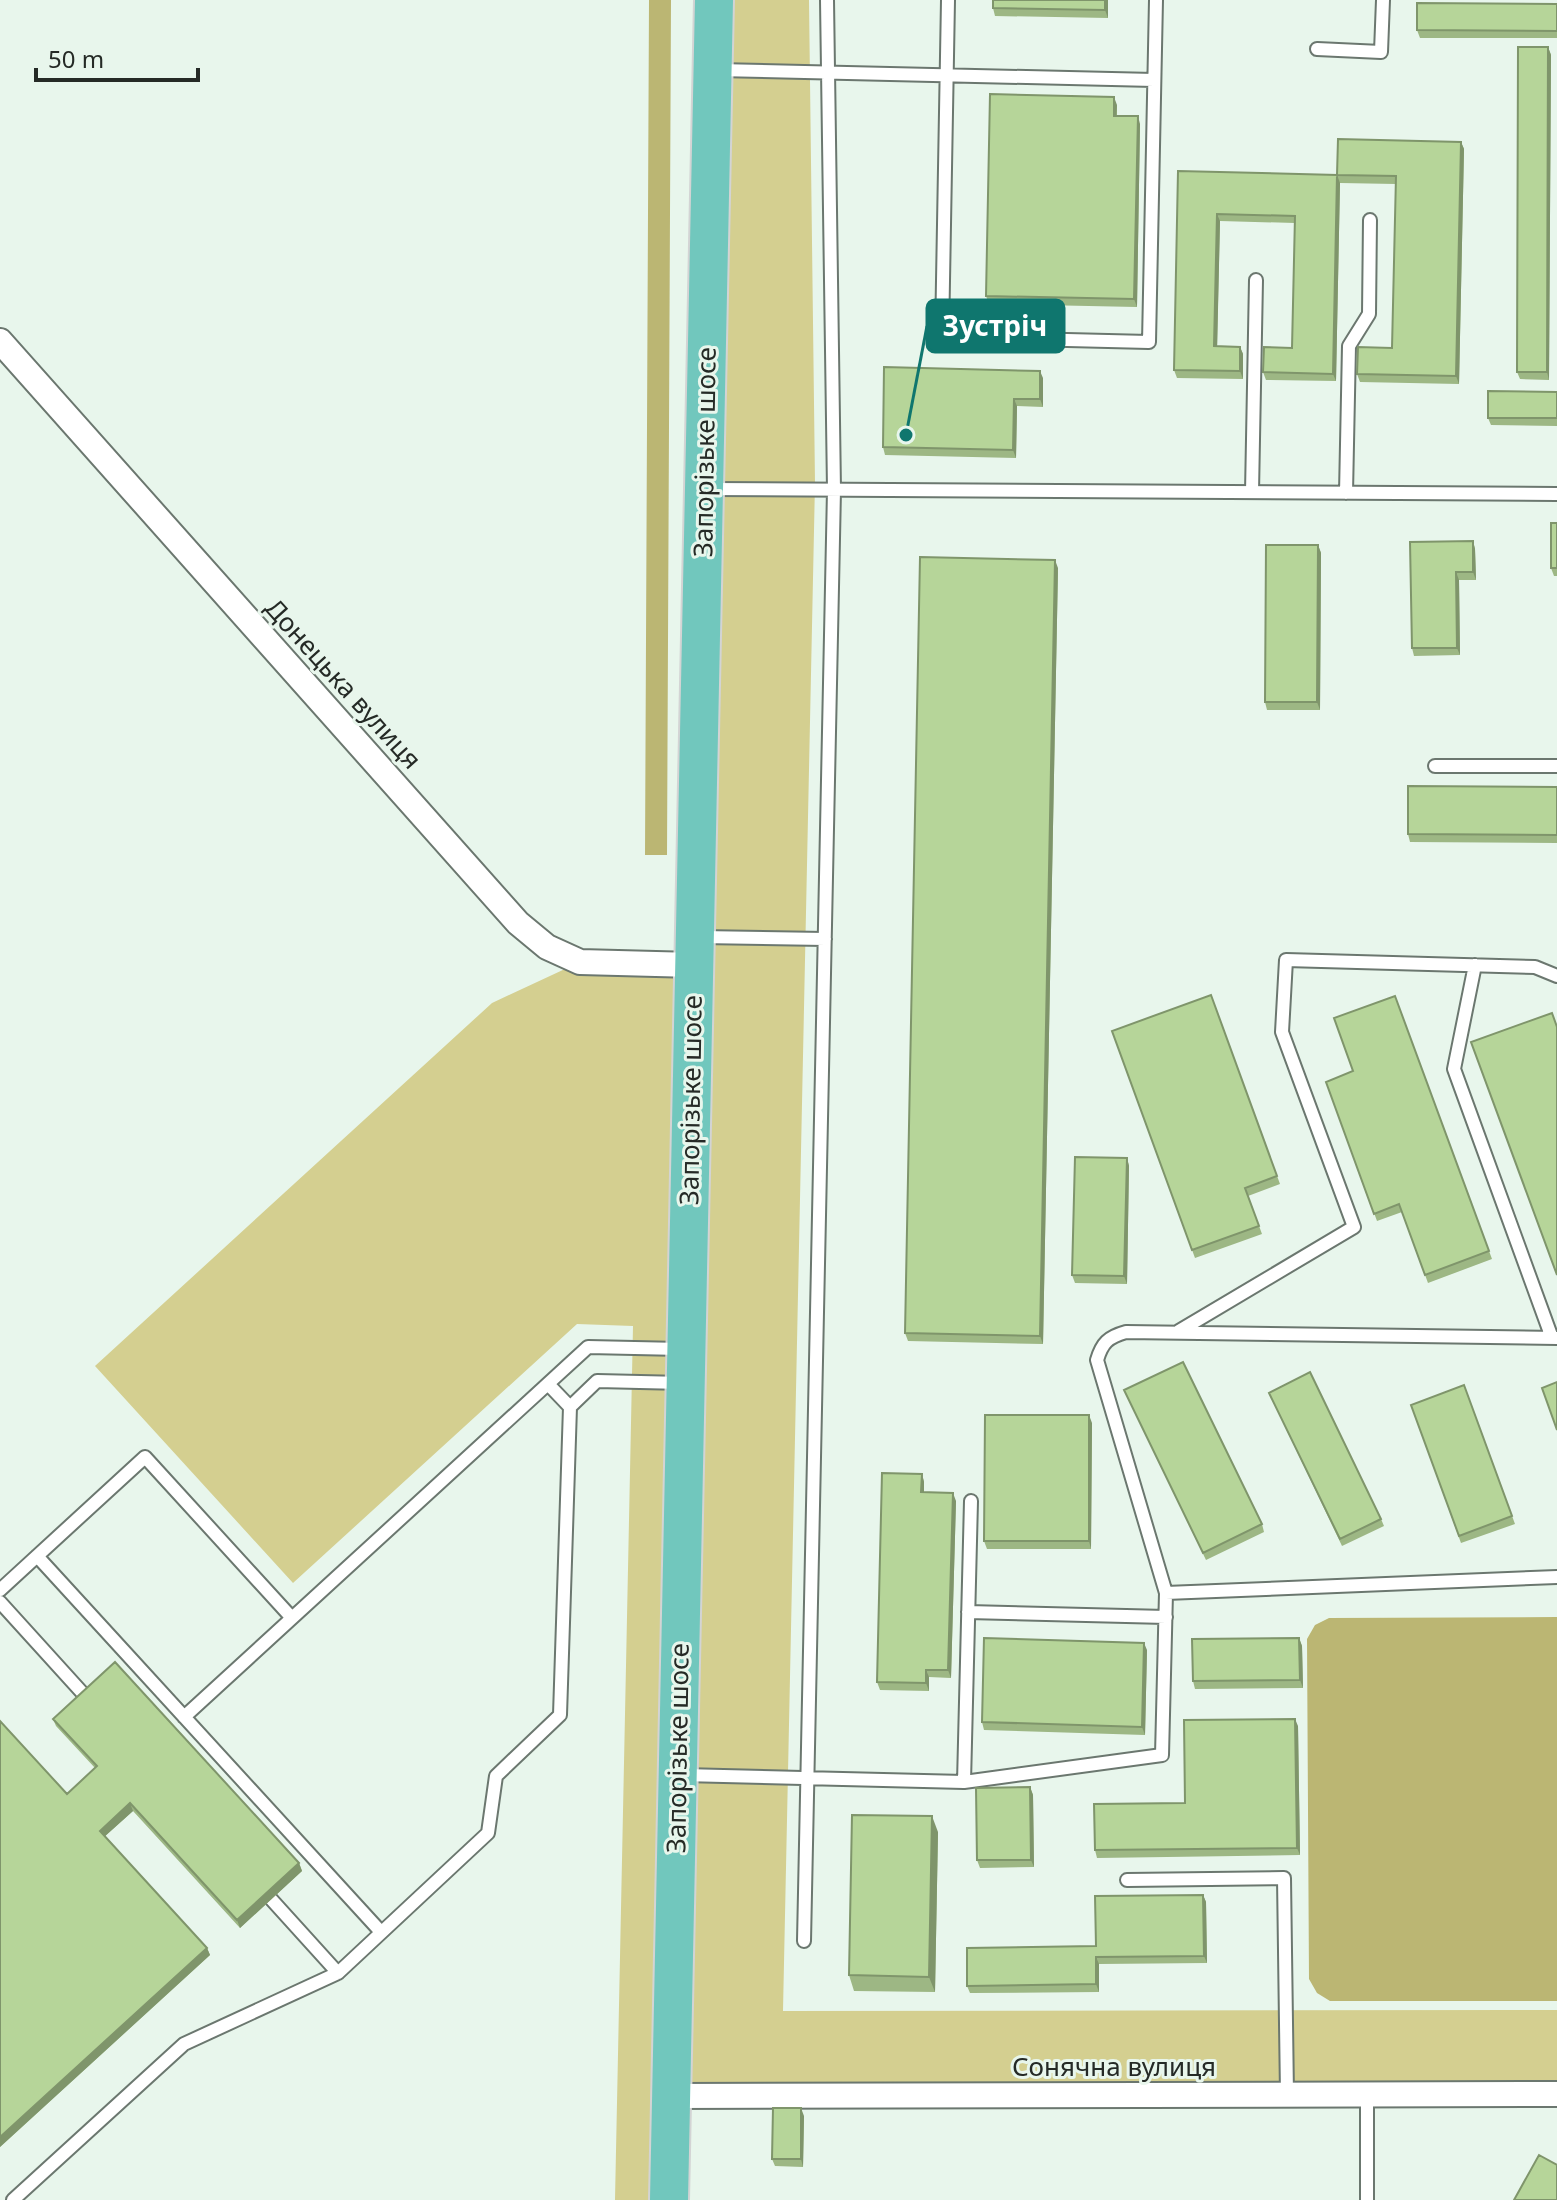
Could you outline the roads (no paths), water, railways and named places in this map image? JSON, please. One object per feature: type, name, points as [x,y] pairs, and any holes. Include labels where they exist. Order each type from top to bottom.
[{"type":"main road","name":"Запорізьке шосе","points":[[669,2200],[714,0]]},
{"type":"street","name":"Донецька вулиця","points":[[0,341],[518,923],[547,947],[580,962],[694,951]]},
{"type":"street","name":"Сонячна вулиця","points":[[671,2096],[1557,2094]]},
{"type":"lane","points":[[804,1941],[834,490],[827,0]]},
{"type":"lane","points":[[948,0],[942,337],[1149,342],[1156,0]]},
{"type":"lane","points":[[1317,49],[1381,52],[1383,0]]},
{"type":"lane","points":[[712,69],[1154,80]]},
{"type":"lane","points":[[1346,493],[1349,346],[1369,314],[1370,220]]},
{"type":"lane","points":[[1252,492],[1256,280]]},
{"type":"lane","points":[[704,489],[1557,494]]},
{"type":"lane","points":[[1435,766],[1557,766]]},
{"type":"lane","points":[[694,951],[825,939]]},
{"type":"lane","points":[[1177,1333],[1354,1227],[1282,1032],[1286,960],[1535,967],[1557,976]]},
{"type":"lane","points":[[677,1775],[964,1782],[1162,1755],[1166,1593],[1097,1360],[1101,1346],[1112,1336],[1126,1332],[1555,1338],[1454,1069],[1475,965]]},
{"type":"lane","points":[[184,1717],[588,1347],[686,1366]]},
{"type":"lane","points":[[13,2200],[184,2044],[338,1973],[488,1833],[496,1776],[560,1715],[570,1407],[597,1381],[686,1366]]},
{"type":"lane","points":[[548,1384],[570,1407]]},
{"type":"lane","points":[[0,1590],[145,1457],[292,1618]]},
{"type":"lane","points":[[964,1782],[971,1501]]},
{"type":"lane","points":[[37,1556],[381,1932]]},
{"type":"lane","points":[[1166,1593],[1557,1577]]},
{"type":"lane","points":[[0,1602],[87,1698]]},
{"type":"lane","points":[[968,1612],[1166,1617]]},
{"type":"lane","points":[[1127,1880],[1284,1878],[1287,2095]]},
{"type":"lane","points":[[271,1899],[338,1973]]},
{"type":"lane","points":[[1367,2095],[1367,2200]]},
{"type":"place","name":"Зустріч","points":[[906,435]]}]
